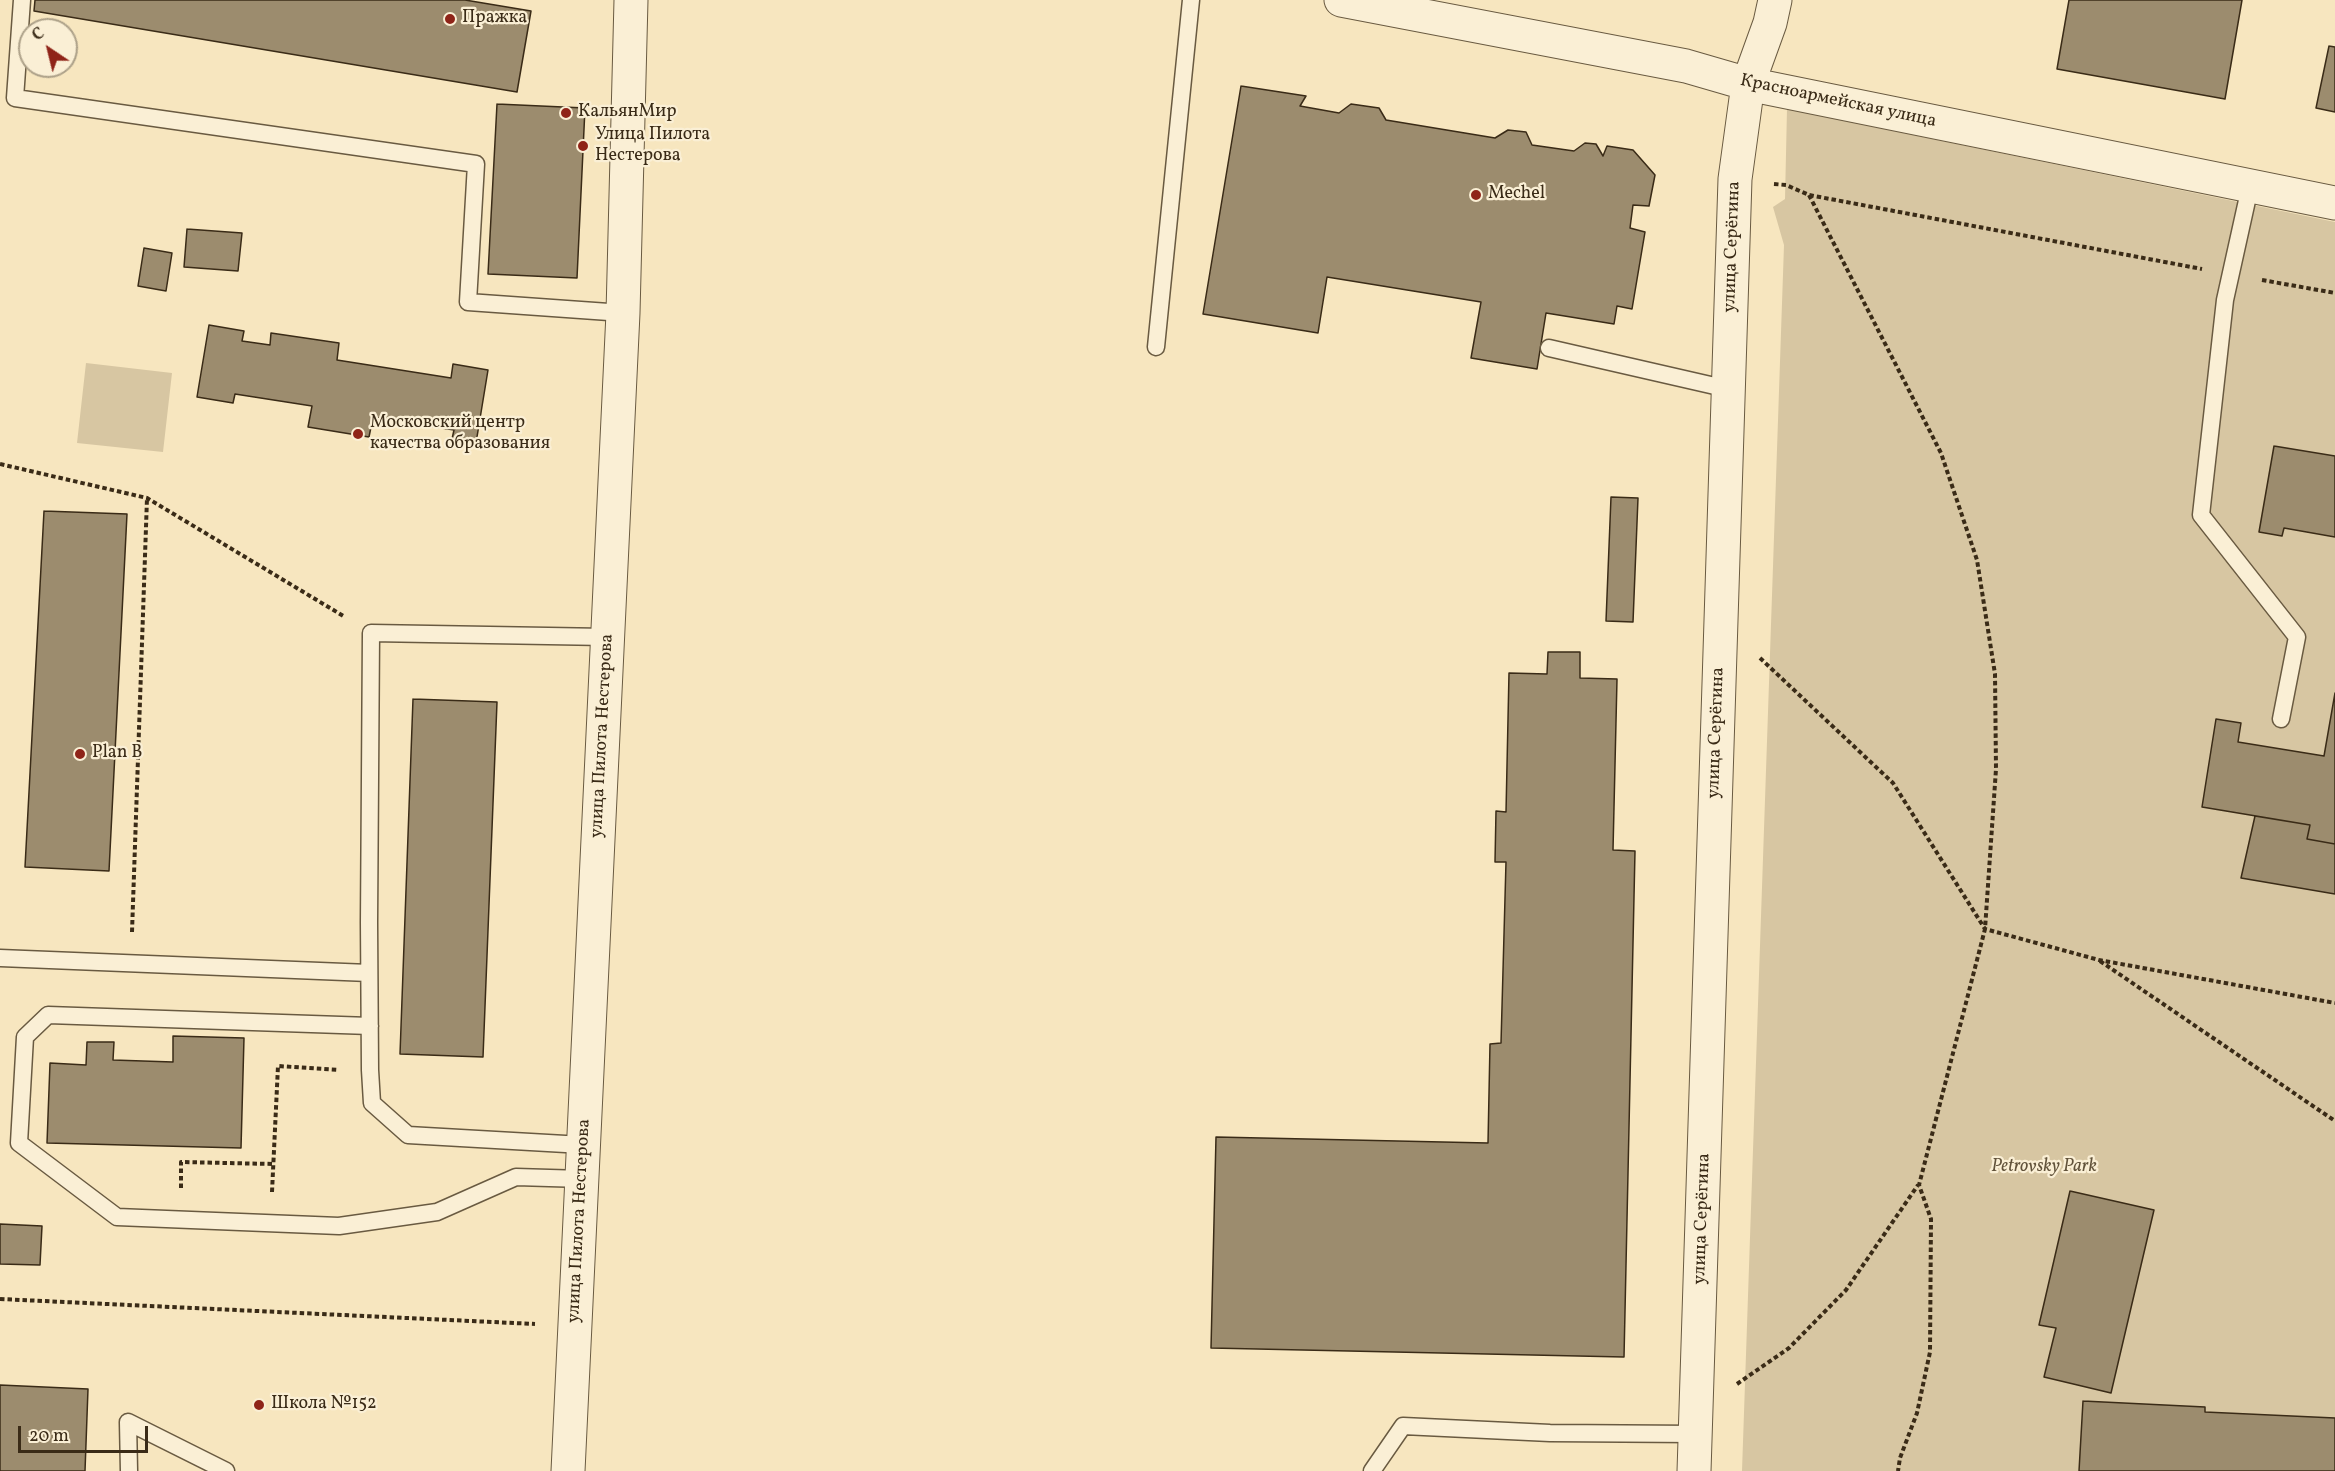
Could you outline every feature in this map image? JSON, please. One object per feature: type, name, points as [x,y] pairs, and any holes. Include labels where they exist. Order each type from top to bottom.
[{"type":"street","name":"улица Пилота Нестерова","points":[[568,1471],[623,313],[631,0]]},
{"type":"street","name":"Красноармейская улица","points":[[1341,0],[1686,66],[1748,84],[2335,203]]},
{"type":"street","name":"улица Серёгина","points":[[1694,1471],[1735,179],[1748,84],[1770,23],[1775,0]]},
{"type":"lane","points":[[21,0],[15,98],[476,164],[468,302],[623,313]]},
{"type":"lane","points":[[1155,347],[1191,0]]},
{"type":"lane","points":[[2250,187],[2225,300],[2201,515],[2297,637],[2281,719]]},
{"type":"lane","points":[[1549,348],[1728,389]]},
{"type":"lane","points":[[583,1145],[408,1135],[372,1102],[369,1070],[371,633],[607,637]]},
{"type":"lane","points":[[0,958],[369,972]]},
{"type":"lane","points":[[370,1026],[48,1015],[25,1037],[19,1143],[117,1217],[339,1226],[437,1212],[516,1177],[583,1179]]},
{"type":"lane","points":[[129,1471],[128,1422],[226,1471]]},
{"type":"lane","points":[[1372,1471],[1403,1426],[1550,1433],[1696,1434]]},
{"type":"path","points":[[1786,185],[1809,195],[2335,293]]},
{"type":"path","points":[[1733,1387],[1789,1348],[1846,1290],[1919,1185],[1985,929],[1996,769],[1995,674],[1977,560],[1941,453],[1809,195]]},
{"type":"path","points":[[0,464],[147,498],[371,633]]},
{"type":"path","points":[[131,963],[147,498]]},
{"type":"path","points":[[1757,656],[1893,783],[1985,929],[2099,960],[2335,1003]]},
{"type":"path","points":[[2099,960],[2335,1121]]},
{"type":"path","points":[[269,1223],[278,1066],[369,1070]]},
{"type":"path","points":[[181,1162],[274,1164]]},
{"type":"path","points":[[1898,1471],[1900,1458],[1917,1413],[1930,1352],[1931,1220],[1919,1185]]},
{"type":"path","points":[[0,1299],[575,1326]]},
{"type":"green space","name":"Petrovsky Park","points":[[1787,109],[2335,222],[2335,1471],[1742,1471],[1784,245],[1773,207],[1785,199]]},
{"type":"green space","points":[[86,363],[172,373],[163,452],[77,443]]},
{"type":"building","points":[[35,0],[465,0],[531,11],[517,92],[34,11]]},
{"type":"building","points":[[2069,0],[2242,0],[2225,99],[2057,69]]},
{"type":"building","points":[[2329,46],[2335,47],[2335,112],[2316,108]]},
{"type":"building","points":[[1241,86],[1306,96],[1300,106],[1339,113],[1351,104],[1379,108],[1386,120],[1495,138],[1508,130],[1526,132],[1532,145],[1574,151],[1585,143],[1596,144],[1603,156],[1607,146],[1633,150],[1655,175],[1649,206],[1633,205],[1630,228],[1645,232],[1632,309],[1617,306],[1614,324],[1546,313],[1537,369],[1471,358],[1481,302],[1327,277],[1318,333],[1203,314]]},
{"type":"building","points":[[497,104],[585,108],[577,278],[488,274]]},
{"type":"building","points":[[187,229],[242,233],[238,271],[184,267]]},
{"type":"building","points":[[144,248],[172,253],[166,291],[138,286]]},
{"type":"building","points":[[209,325],[244,331],[242,341],[270,345],[271,333],[339,343],[337,360],[451,378],[453,364],[488,370],[476,443],[452,439],[454,430],[373,417],[369,437],[308,427],[312,406],[235,394],[233,403],[197,397]]},
{"type":"building","points":[[2274,446],[2335,456],[2335,537],[2284,528],[2282,536],[2259,532]]},
{"type":"building","points":[[1611,497],[1638,498],[1633,622],[1606,621]]},
{"type":"building","points":[[44,511],[127,514],[109,871],[25,867]]},
{"type":"building","points":[[1548,652],[1580,652],[1580,678],[1617,679],[1613,850],[1635,851],[1624,1357],[1211,1348],[1216,1137],[1488,1143],[1490,1044],[1501,1043],[1506,862],[1495,862],[1496,811],[1506,812],[1509,673],[1547,674]]},
{"type":"building","points":[[2335,693],[2335,844],[2307,839],[2310,825],[2202,807],[2216,719],[2241,723],[2238,742],[2324,756]]},
{"type":"building","points":[[413,699],[497,702],[483,1057],[400,1054]]},
{"type":"building","points":[[2255,816],[2310,825],[2307,839],[2335,844],[2335,894],[2241,878]]},
{"type":"building","points":[[173,1036],[244,1038],[241,1148],[47,1143],[50,1063],[86,1065],[87,1042],[114,1042],[113,1060],[173,1062]]},
{"type":"building","points":[[2070,1191],[2154,1210],[2111,1393],[2044,1377],[2056,1328],[2039,1325]]},
{"type":"building","points":[[0,1224],[42,1226],[40,1265],[0,1264]]},
{"type":"building","points":[[0,1385],[88,1389],[85,1471],[0,1471]]},
{"type":"building","points":[[2083,1401],[2205,1407],[2205,1412],[2335,1418],[2335,1471],[2079,1471]]},
{"type":"place","name":"Пражка","points":[[450,19]]},
{"type":"place","name":"КальянМир","points":[[566,113]]},
{"type":"place","name":"Улица Пилота Нестерова","points":[[583,146]]},
{"type":"place","name":"Mechel","points":[[1476,195]]},
{"type":"place","name":"Московский центр качества образования","points":[[358,434]]},
{"type":"place","name":"Plan B","points":[[80,754]]},
{"type":"place","name":"Школа №152","points":[[259,1405]]}]
